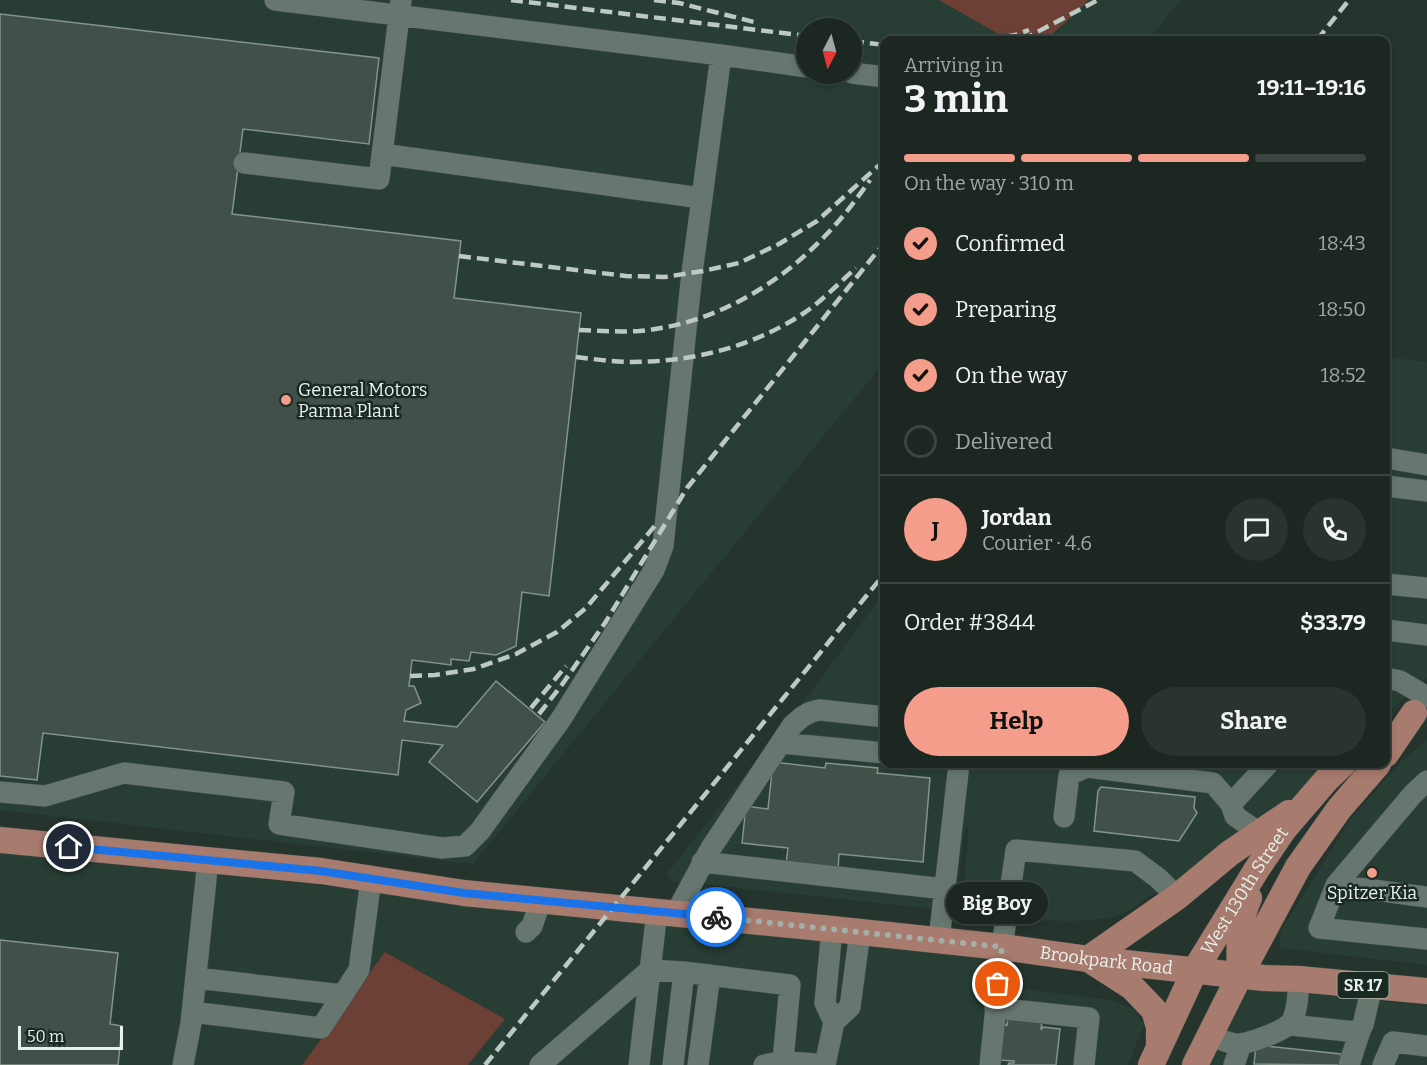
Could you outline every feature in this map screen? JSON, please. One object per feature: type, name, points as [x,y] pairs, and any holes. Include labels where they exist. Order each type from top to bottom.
[{"type":"main road","points":[[1390,726],[1423,704]]},
{"type":"main road","name":"West 130th Street","points":[[1390,745],[1423,704]]},
{"type":"main road","points":[[1155,1056],[1159,1027],[1154,1010],[1132,987],[1088,959],[1177,897],[1230,853],[1267,838],[1309,800],[1339,768]]},
{"type":"main road","name":"West 130th Street","points":[[1195,1065],[1298,867],[1339,809],[1372,768]]},
{"type":"main road","points":[[1267,838],[1287,854],[1298,867]]},
{"type":"main road","name":"West 130th Street","points":[[1155,1056],[1195,970],[1257,869],[1267,838]]},
{"type":"main road","name":"Brookpark Road","points":[[0,840],[321,871],[464,893],[939,940],[1240,975],[1427,991]]},
{"type":"main road","points":[[1240,975],[1240,930],[1246,905],[1254,890],[1257,869]]},
{"type":"street","points":[[274,0],[400,8],[796,65]]},
{"type":"street","points":[[244,163],[379,179],[400,8]]},
{"type":"street","points":[[0,792],[45,796],[124,773],[284,792],[279,824],[442,848],[465,846],[480,831],[561,719],[654,570],[663,546],[701,198],[721,55]]},
{"type":"street","points":[[862,74],[880,76]]},
{"type":"street","points":[[382,154],[701,198]]},
{"type":"street","points":[[1390,459],[1427,465]]},
{"type":"street","points":[[1390,486],[1427,491]]},
{"type":"street","points":[[1390,584],[1427,588]]},
{"type":"street","points":[[1390,630],[1427,635]]},
{"type":"street","points":[[1390,679],[1400,681],[1423,704]]},
{"type":"street","points":[[639,1065],[650,970],[667,912],[781,743],[797,721],[812,711],[880,716]]},
{"type":"street","points":[[781,743],[880,753]]},
{"type":"street","points":[[939,940],[959,768]]},
{"type":"street","points":[[1064,817],[1069,775],[1085,768]]},
{"type":"street","points":[[1095,768],[1213,783],[1231,804],[1235,816],[1267,838]]},
{"type":"street","points":[[1231,804],[1264,768]]},
{"type":"street","points":[[1427,781],[1413,794],[1336,885],[1319,928],[1427,939]]},
{"type":"street","points":[[990,1065],[1002,947],[1016,850],[1135,861],[1158,878],[1177,897]]},
{"type":"street","points":[[183,1065],[192,1012],[208,860]]},
{"type":"street","points":[[702,862],[945,889]]},
{"type":"street","points":[[192,1012],[321,1028],[359,970],[371,879]]},
{"type":"street","points":[[1336,885],[1427,897]]},
{"type":"street","points":[[526,932],[532,926],[541,900]]},
{"type":"street","points":[[832,929],[825,1003],[834,1022]]},
{"type":"street","points":[[540,1065],[650,970],[790,985],[774,1063],[825,1065],[834,1022],[850,1006],[860,932]]},
{"type":"street","points":[[673,1065],[684,972]]},
{"type":"street","points":[[698,1065],[710,975]]},
{"type":"street","points":[[196,978],[343,995]]},
{"type":"street","points":[[1209,1035],[1241,1044],[1281,1030],[1291,1024],[1295,1015],[1299,979]]},
{"type":"street","points":[[1291,1024],[1356,1032],[1363,1025],[1372,986]]},
{"type":"street","points":[[995,1008],[1089,1018],[1084,1065]]},
{"type":"street","points":[[1348,1065],[1360,1028]]},
{"type":"street","points":[[1383,1065],[1393,1042],[1427,1046]]},
{"type":"street","points":[[1234,1065],[1241,1044]]},
{"type":"shaded area","points":[[0,0],[1181,0],[1151,36],[880,36],[880,367],[473,864],[0,810]]},
{"type":"shaded area","points":[[939,0],[1089,0],[1050,36],[1002,36]]},
{"type":"shaded area","points":[[1390,357],[1427,362],[1427,678],[1390,711]]},
{"type":"shaded area","points":[[880,598],[880,768],[1328,768],[1184,881],[1152,894],[1129,911],[1110,918],[1075,921],[985,920],[961,914],[969,827],[965,826],[954,911],[673,881],[666,875],[814,688]]},
{"type":"shaded area","name":"Spitzer Kia","points":[[1427,740],[1427,965],[1280,948],[1281,930],[1351,819],[1401,761]]},
{"type":"shaded area","points":[[0,850],[985,959],[978,1015],[983,984],[1111,1000],[1133,1009],[1144,1025],[1128,1065],[468,1065],[505,1019],[385,952],[302,1065],[0,1065]]},
{"type":"shaded area","points":[[385,952],[505,1019],[468,1065],[302,1065]]},
{"type":"shaded area","points":[[1244,986],[1427,1006],[1427,1065],[1206,1065]]},
{"type":"building","name":"General Motors Parma Plant","points":[[0,14],[379,58],[369,144],[243,129],[232,214],[461,241],[454,298],[581,313],[549,596],[522,592],[516,646],[496,655],[471,652],[469,661],[451,659],[451,665],[412,660],[409,686],[414,686],[421,703],[406,710],[404,721],[457,727],[496,681],[545,722],[477,802],[429,762],[443,745],[402,740],[398,775],[43,733],[37,780],[0,776]]},
{"type":"building","points":[[773,762],[825,768],[826,763],[878,768],[877,773],[930,778],[923,862],[839,854],[838,869],[786,864],[788,848],[742,843],[746,806],[768,809]]},
{"type":"building","points":[[1101,787],[1195,797],[1194,808],[1197,813],[1179,841],[1094,831],[1098,791]]},
{"type":"building","points":[[0,940],[118,953],[110,1024],[122,1026],[118,1065],[0,1065]]},
{"type":"building","points":[[1008,1018],[1042,1022],[1041,1029],[1043,1027],[1060,1029],[1056,1065],[1008,1065],[1014,1061],[1000,1060],[1004,1024],[1007,1025]]},
{"type":"building","points":[[1256,1045],[1341,1054],[1340,1065],[1254,1064]]},
{"type":"railway","points":[[511,0],[796,35]]},
{"type":"railway","points":[[654,0],[679,3],[758,23]]},
{"type":"railway","points":[[1030,36],[1098,0]]},
{"type":"railway","points":[[1320,36],[1349,0]]},
{"type":"railway","points":[[1010,36],[1029,30]]},
{"type":"railway","points":[[862,42],[880,44]]},
{"type":"railway","points":[[459,256],[626,276],[665,277],[703,271],[739,263],[779,244],[817,221],[880,164]]},
{"type":"railway","points":[[579,330],[639,331],[665,327],[691,321],[740,301],[763,288],[805,255],[836,224],[870,180]]},
{"type":"railway","points":[[539,714],[605,623],[687,488],[880,248]]},
{"type":"railway","points":[[576,357],[617,362],[654,361],[721,350],[764,335],[804,313],[856,268]]},
{"type":"railway","points":[[410,676],[474,669],[516,654],[557,632],[586,608],[658,522]]},
{"type":"railway","points":[[485,1065],[880,579]]},
{"type":"railway","points":[[531,708],[566,666]]},
{"type":"way so far","points":[[716,917],[1002,947],[998,984]]},
{"type":"place","name":"General Motors Parma Plant","points":[[286,400]]},
{"type":"place","name":"Spitzer Kia","points":[[1372,873]]},
{"type":"place","name":"Big Boy","points":[[998,984]]},
{"type":"route","points":[[69,847],[321,871],[464,893],[716,917]]}]
